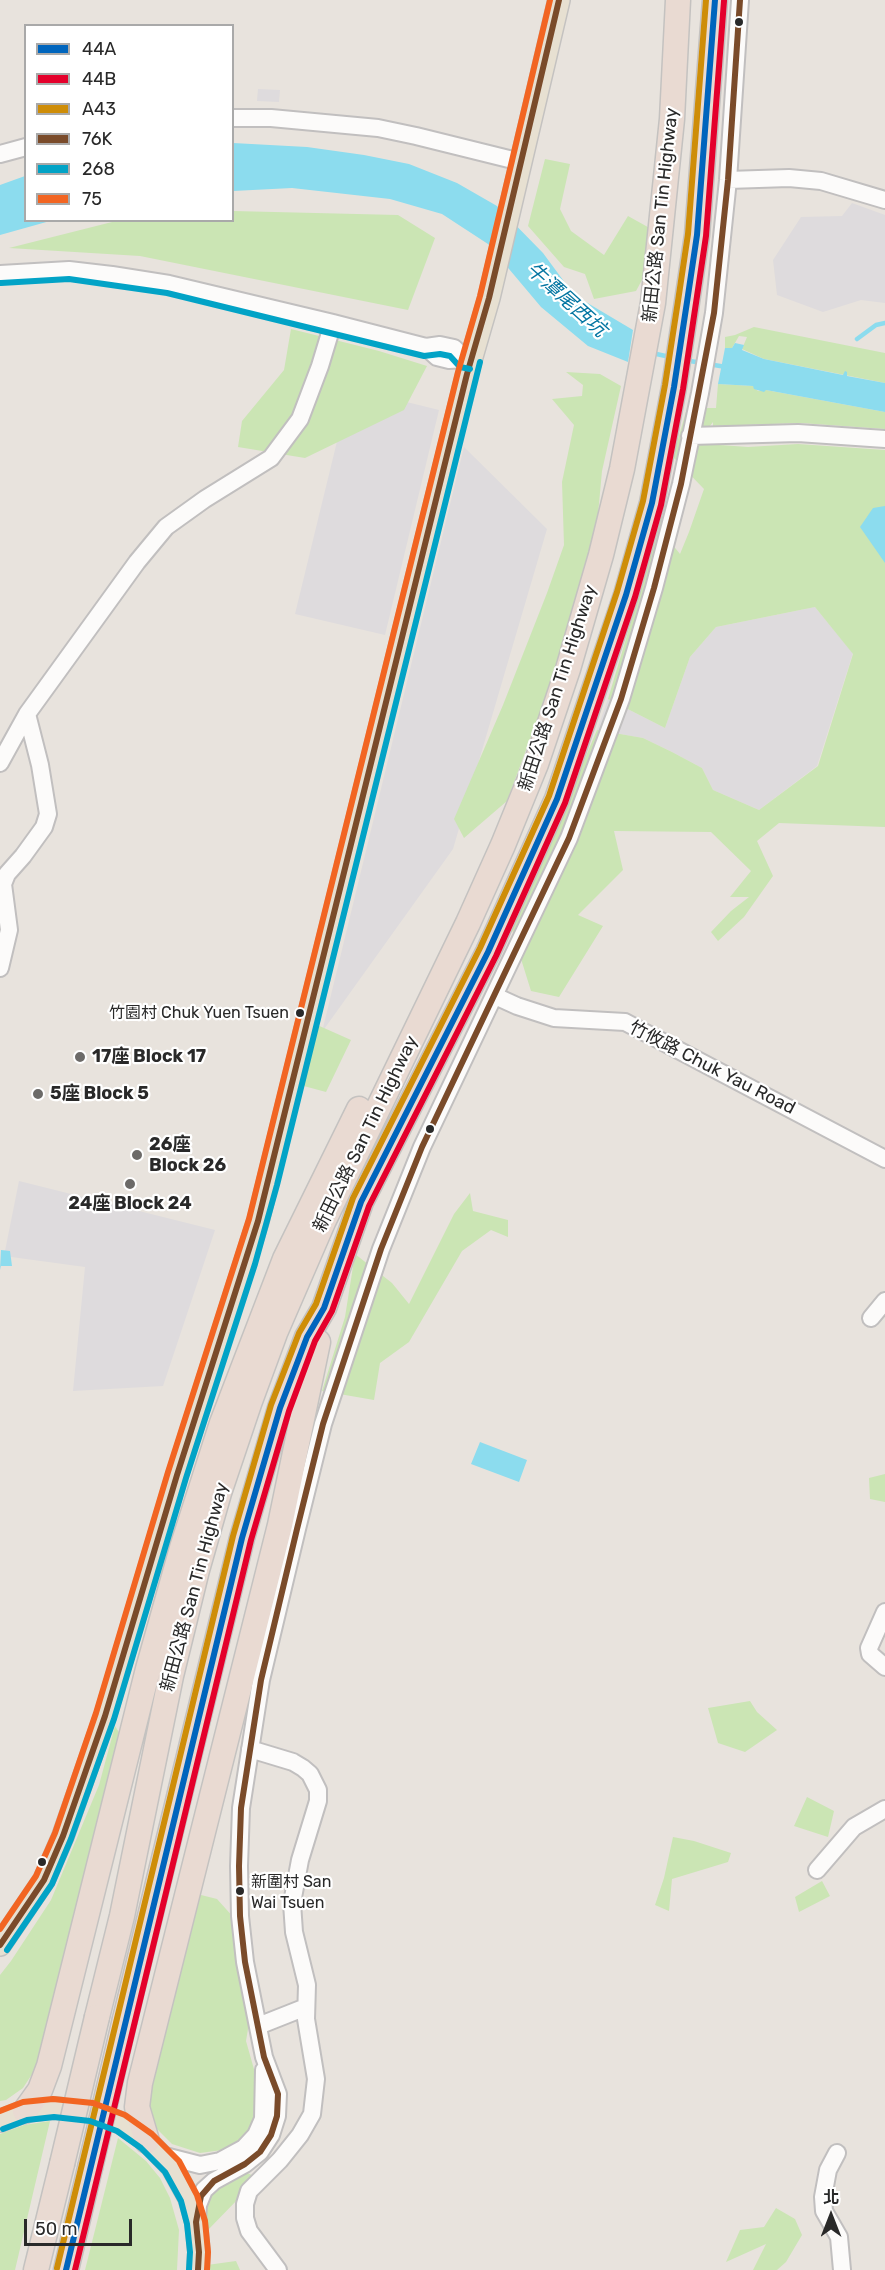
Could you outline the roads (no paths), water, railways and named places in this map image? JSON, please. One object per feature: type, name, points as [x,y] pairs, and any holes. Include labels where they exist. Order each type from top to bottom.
[{"type":"highway","name":"新田公路 San Tin Highway","points":[[36,2270],[122,1916],[171,1676],[194,1580],[219,1493],[275,1333],[324,1220],[468,923],[536,764],[568,669],[604,544],[639,387],[653,303],[671,130],[678,0]]},
{"type":"highway","name":"新田公路 San Tin Highway","points":[[66,2270],[242,1538],[280,1408],[307,1337],[324,1308],[361,1202],[488,952],[557,799],[626,595],[652,503],[687,302],[697,235],[715,0]]},
{"type":"highway","points":[[25,2111],[40,2090],[49,2066],[148,1669],[182,1548],[222,1423],[254,1336],[285,1259],[406,1017],[468,923]]},
{"type":"highway","points":[[154,2148],[137,2107],[140,2083],[280,1525],[324,1308]]},
{"type":"main road","points":[[0,1945],[44,1880],[63,1836],[105,1716],[177,1475],[246,1262],[268,1183],[468,359],[489,298],[559,0]]},
{"type":"main road","points":[[0,2121],[25,2111],[54,2108],[92,2112],[120,2123],[154,2148],[181,2182],[189,2198],[196,2222],[198,2270]]},
{"type":"street","points":[[196,2222],[201,2196],[208,2185],[254,2158],[271,2135],[277,2116],[278,2094],[264,2057],[245,1962],[239,1893],[241,1808],[261,1680],[323,1424],[381,1249],[422,1146],[569,838],[621,699],[654,588],[681,484],[714,313],[728,180],[740,0]]},
{"type":"street","points":[[234,118],[282,119],[378,128],[521,162]]},
{"type":"street","points":[[0,154],[24,148]]},
{"type":"street","points":[[728,180],[789,178],[821,180],[885,200]]},
{"type":"street","points":[[0,274],[69,270],[169,284],[426,347],[440,345],[454,348],[468,359]]},
{"type":"street","points":[[0,763],[27,714],[137,562],[166,527],[205,499],[271,458],[300,419],[333,323]]},
{"type":"street","points":[[690,436],[798,433],[885,440]]},
{"type":"street","points":[[0,968],[9,930],[3,884],[7,874],[44,827],[48,814],[40,765],[27,714]]},
{"type":"street","name":"竹攸路 Chuk Yau Road","points":[[495,996],[516,1006],[554,1018],[625,1022],[885,1159]]},
{"type":"street","points":[[871,1318],[885,1301]]},
{"type":"street","points":[[885,1612],[868,1648],[870,1654],[885,1667]]},
{"type":"street","points":[[250,1749],[293,1762],[303,1768],[310,1774],[318,1790],[318,1801],[300,1860],[292,1903],[294,1932],[308,1993],[306,2007],[316,2079],[312,2114],[300,2135],[280,2160],[249,2191],[245,2204],[245,2218],[249,2231],[278,2270]]},
{"type":"street","points":[[817,1870],[854,1827],[885,1809]]},
{"type":"street","points":[[258,2026],[306,2007]]},
{"type":"street","points":[[154,2148],[200,2165],[228,2158],[244,2148],[256,2135],[263,2119],[264,2057]]},
{"type":"street","points":[[837,2153],[828,2170],[823,2197],[824,2211],[838,2238],[842,2270]]},
{"type":"water","points":[[234,143],[307,147],[364,155],[409,164],[457,183],[497,206],[543,253],[574,295],[633,330],[628,362],[588,346],[541,307],[488,244],[442,214],[390,199],[292,188],[234,191]]},
{"type":"water","points":[[24,176],[24,222],[46,222],[0,235],[0,185]]},
{"type":"water","points":[[735,343],[744,345],[742,350],[764,359],[843,375],[845,371],[847,376],[885,383],[885,412],[766,390],[764,392],[754,389],[753,386],[718,384],[725,348],[732,348]]},
{"type":"water","points":[[885,506],[885,563],[860,527],[873,508]]},
{"type":"water","points":[[1,1250],[10,1251],[12,1266],[1,1266],[0,1270]]},
{"type":"water","points":[[480,1442],[527,1460],[519,1482],[471,1464]]},
{"type":"waterway","points":[[857,339],[876,325],[885,323]]},
{"type":"waterway","name":"牛潭尾西坑","points":[[652,353],[670,357]]},
{"type":"waterway","name":"牛潭尾西坑","points":[[684,360],[726,367]]},
{"type":"place","name":"竹園村 Chuk Yuen Tsuen","points":[[300,1013]]},
{"type":"place","name":"17座 Block 17","points":[[80,1057]]},
{"type":"place","name":"5座 Block 5","points":[[38,1094]]},
{"type":"place","name":"26座 Block 26","points":[[137,1155]]},
{"type":"place","name":"24座 Block 24","points":[[130,1184]]},
{"type":"place","name":"新圍村 San Wai Tsuen","points":[[240,1891]]}]
